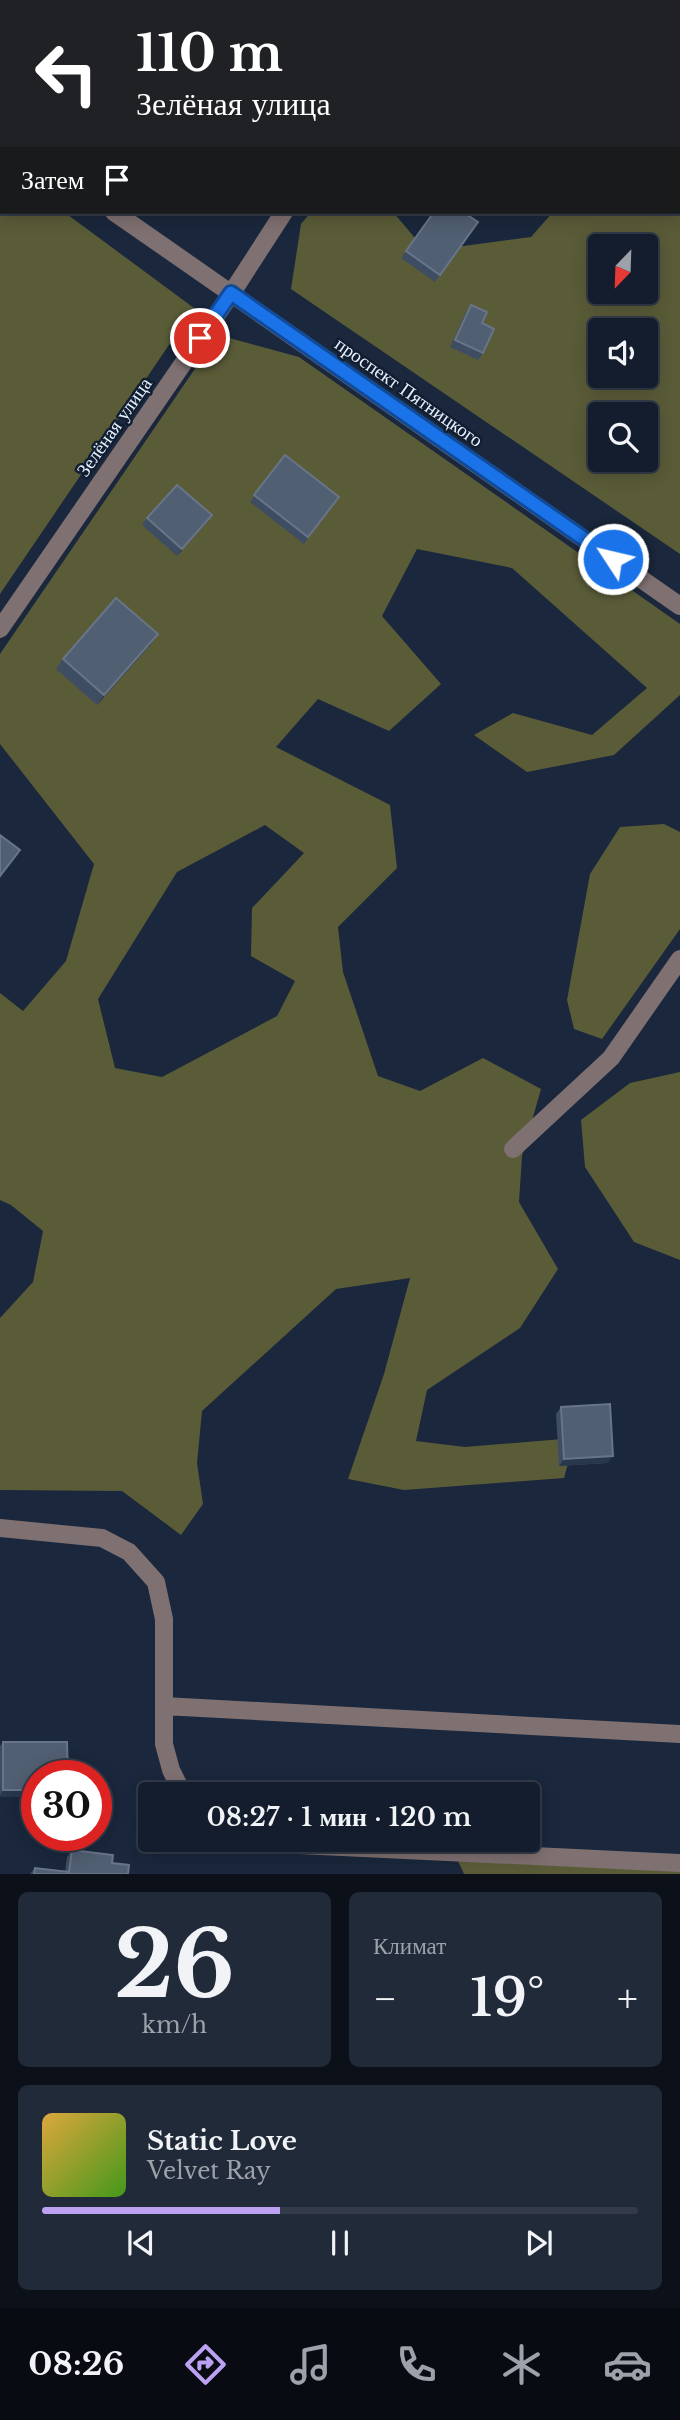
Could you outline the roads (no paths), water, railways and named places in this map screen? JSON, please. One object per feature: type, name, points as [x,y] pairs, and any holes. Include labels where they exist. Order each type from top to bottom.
[{"type":"street","name":"проспект Пятницкого","points":[[117,214],[680,606]]},
{"type":"street","name":"Зелёная улица","points":[[0,629],[283,214]]},
{"type":"street","points":[[513,1149],[611,1058],[680,959]]},
{"type":"street","points":[[0,1528],[102,1538],[129,1552],[156,1582],[161,1607],[164,1744],[177,1782]]},
{"type":"street","points":[[164,1706],[680,1734]]},
{"type":"street","points":[[448,1852],[680,1863]]}]
